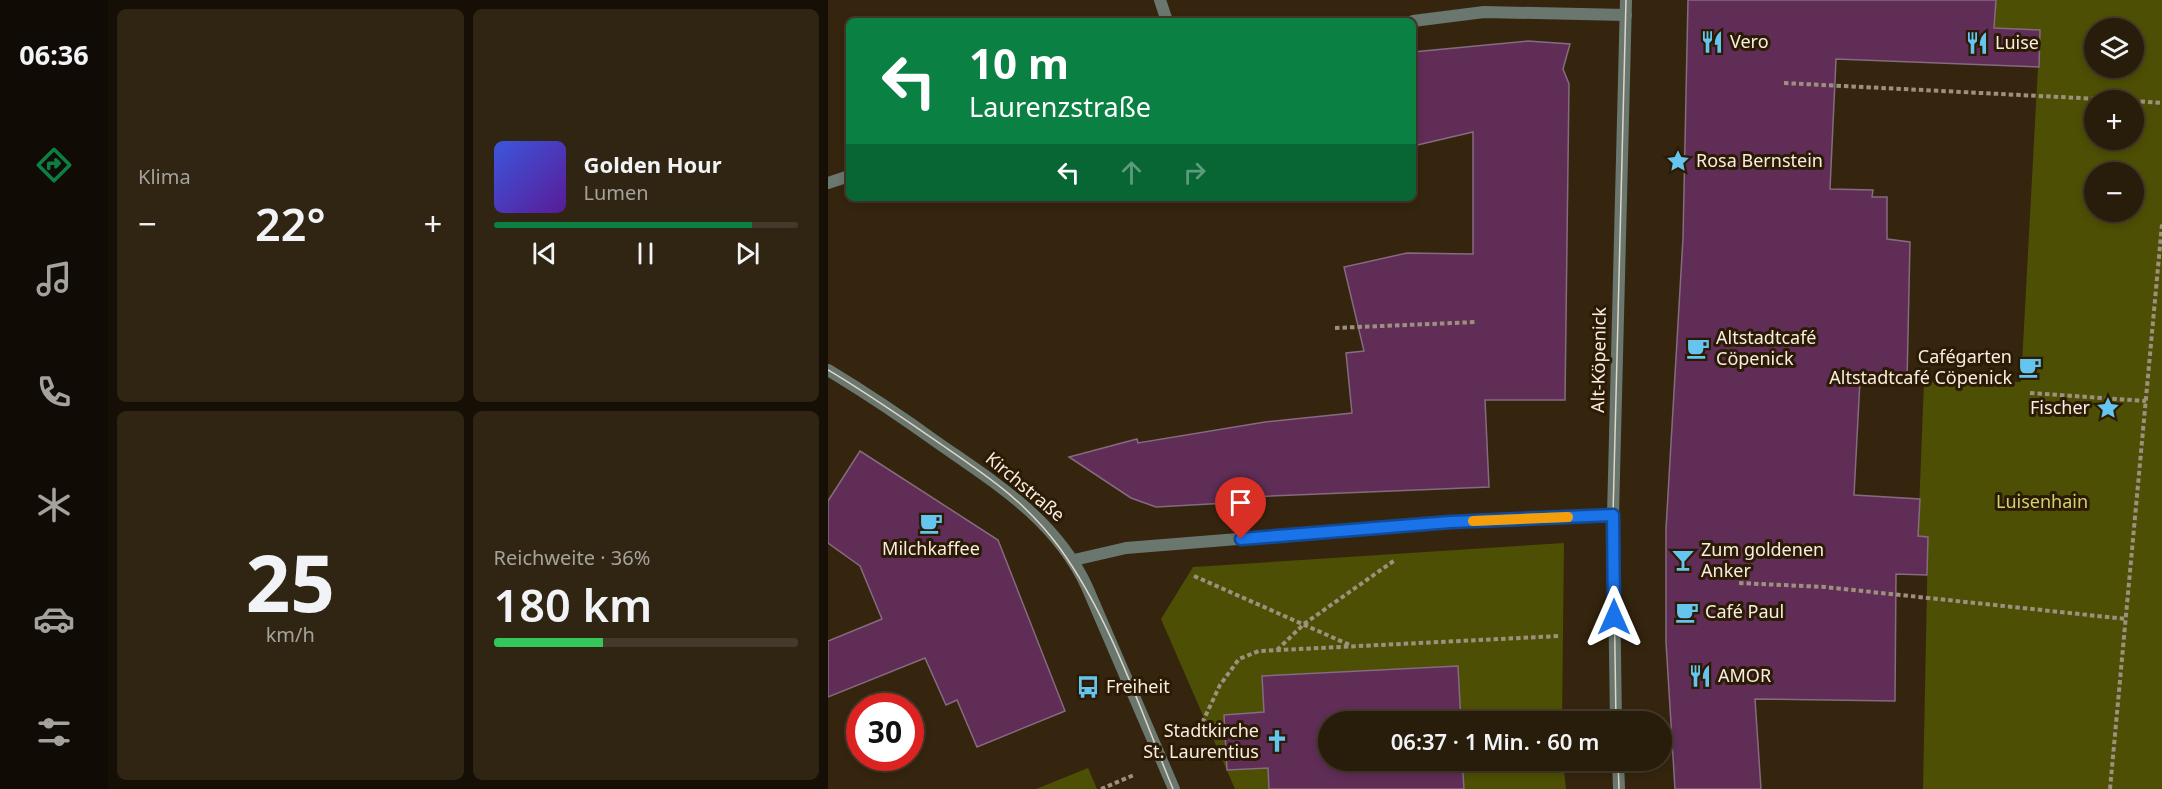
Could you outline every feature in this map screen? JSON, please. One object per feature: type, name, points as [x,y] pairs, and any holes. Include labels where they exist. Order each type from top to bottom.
[{"type":"street","points":[[1160,0],[1166,18]]},
{"type":"street","name":"Alt-Köpenick","points":[[1616,711],[1613,515],[1626,0]]},
{"type":"street","points":[[1416,21],[1465,13],[1504,11],[1626,15]]},
{"type":"street","points":[[828,183],[846,177]]},
{"type":"street","name":"Kirchstraße","points":[[828,370],[882,403],[1014,496],[1046,524],[1074,560],[1174,789]]},
{"type":"street","points":[[1074,560],[1126,548],[1450,522],[1613,515]]},
{"type":"street","points":[[1618,771],[1619,789]]},
{"type":"path","points":[[1784,83],[2084,98]]},
{"type":"path","points":[[2144,102],[2162,103]]},
{"type":"path","points":[[2110,789],[2162,225]]},
{"type":"path","points":[[1335,328],[1477,322]]},
{"type":"path","points":[[2030,393],[2146,401]]},
{"type":"path","points":[[1277,650],[1304,624],[1401,556]]},
{"type":"path","points":[[1190,574],[1353,646]]},
{"type":"path","points":[[1738,583],[1825,587],[2126,619]]},
{"type":"path","points":[[1196,736],[1220,685],[1239,659],[1259,651],[1560,636]]},
{"type":"green space","name":"Luisenhain","points":[[1996,0],[2162,0],[2162,789],[1923,789],[1928,537],[1918,536],[1924,382],[2021,382],[2040,30],[1994,28]]},
{"type":"green space","points":[[1564,543],[1562,711],[1318,711],[1318,771],[1564,771],[1566,789],[1235,789],[1161,619],[1193,567]]},
{"type":"green space","points":[[1088,768],[1097,789],[1036,789]]},
{"type":"building","points":[[1688,0],[1996,0],[1994,28],[2040,30],[2039,67],[1836,59],[1830,189],[1873,190],[1872,197],[1887,197],[1887,239],[1910,242],[1907,382],[1860,380],[1854,495],[1920,499],[1918,536],[1928,537],[1927,575],[1896,574],[1895,701],[1755,699],[1761,789],[1675,789],[1666,642],[1666,529],[1683,238]]},
{"type":"building","points":[[1528,41],[1570,44],[1563,69],[1569,84],[1565,400],[1485,400],[1489,487],[1245,497],[1245,502],[1156,507],[1131,498],[1069,457],[1137,439],[1138,443],[1265,422],[1352,413],[1346,353],[1364,351],[1344,267],[1407,253],[1473,254],[1473,132],[1416,145],[1416,52]]},
{"type":"building","points":[[860,451],[998,540],[1065,711],[977,747],[957,700],[946,705],[925,658],[828,697],[828,641],[882,619],[860,566],[828,543],[828,501]]},
{"type":"building","name":"Stadtkirche St. Laurentius","points":[[1458,666],[1460,711],[1318,711],[1318,771],[1463,771],[1464,789],[1269,789],[1268,768],[1227,770],[1224,715],[1264,712],[1262,676]]},
{"type":"tram line","points":[[1616,711],[1613,515],[1626,0]]},
{"type":"tram line","points":[[828,370],[959,456],[1019,503],[1046,531],[1077,574],[1109,633],[1173,789]]},
{"type":"tram line","points":[[1618,771],[1619,789]]},
{"type":"slow traffic","points":[[1473,521],[1568,517]]},
{"type":"place","name":"Vero","points":[[1712,42]]},
{"type":"place","name":"Luise","points":[[1977,43]]},
{"type":"place","name":"Rosa Bernstein","points":[[1678,161]]},
{"type":"place","name":"Altstadtcafé Cöpenick","points":[[1698,348]]},
{"type":"place","name":"Cafégarten Altstadtcafé Cöpenick","points":[[2030,367]]},
{"type":"place","name":"Fischer","points":[[2108,408]]},
{"type":"place","name":"Milchkaffee","points":[[931,523]]},
{"type":"place","name":"Zum goldenen Anker","points":[[1683,560]]},
{"type":"place","name":"Café Paul","points":[[1687,612]]},
{"type":"place","name":"AMOR","points":[[1700,676]]},
{"type":"place","name":"Freiheit","points":[[1088,687]]},
{"type":"place","name":"Stadtkirche St. Laurentius","points":[[1277,741]]},
{"type":"route","points":[[1241,539],[1450,522],[1613,515],[1614,617]]}]
